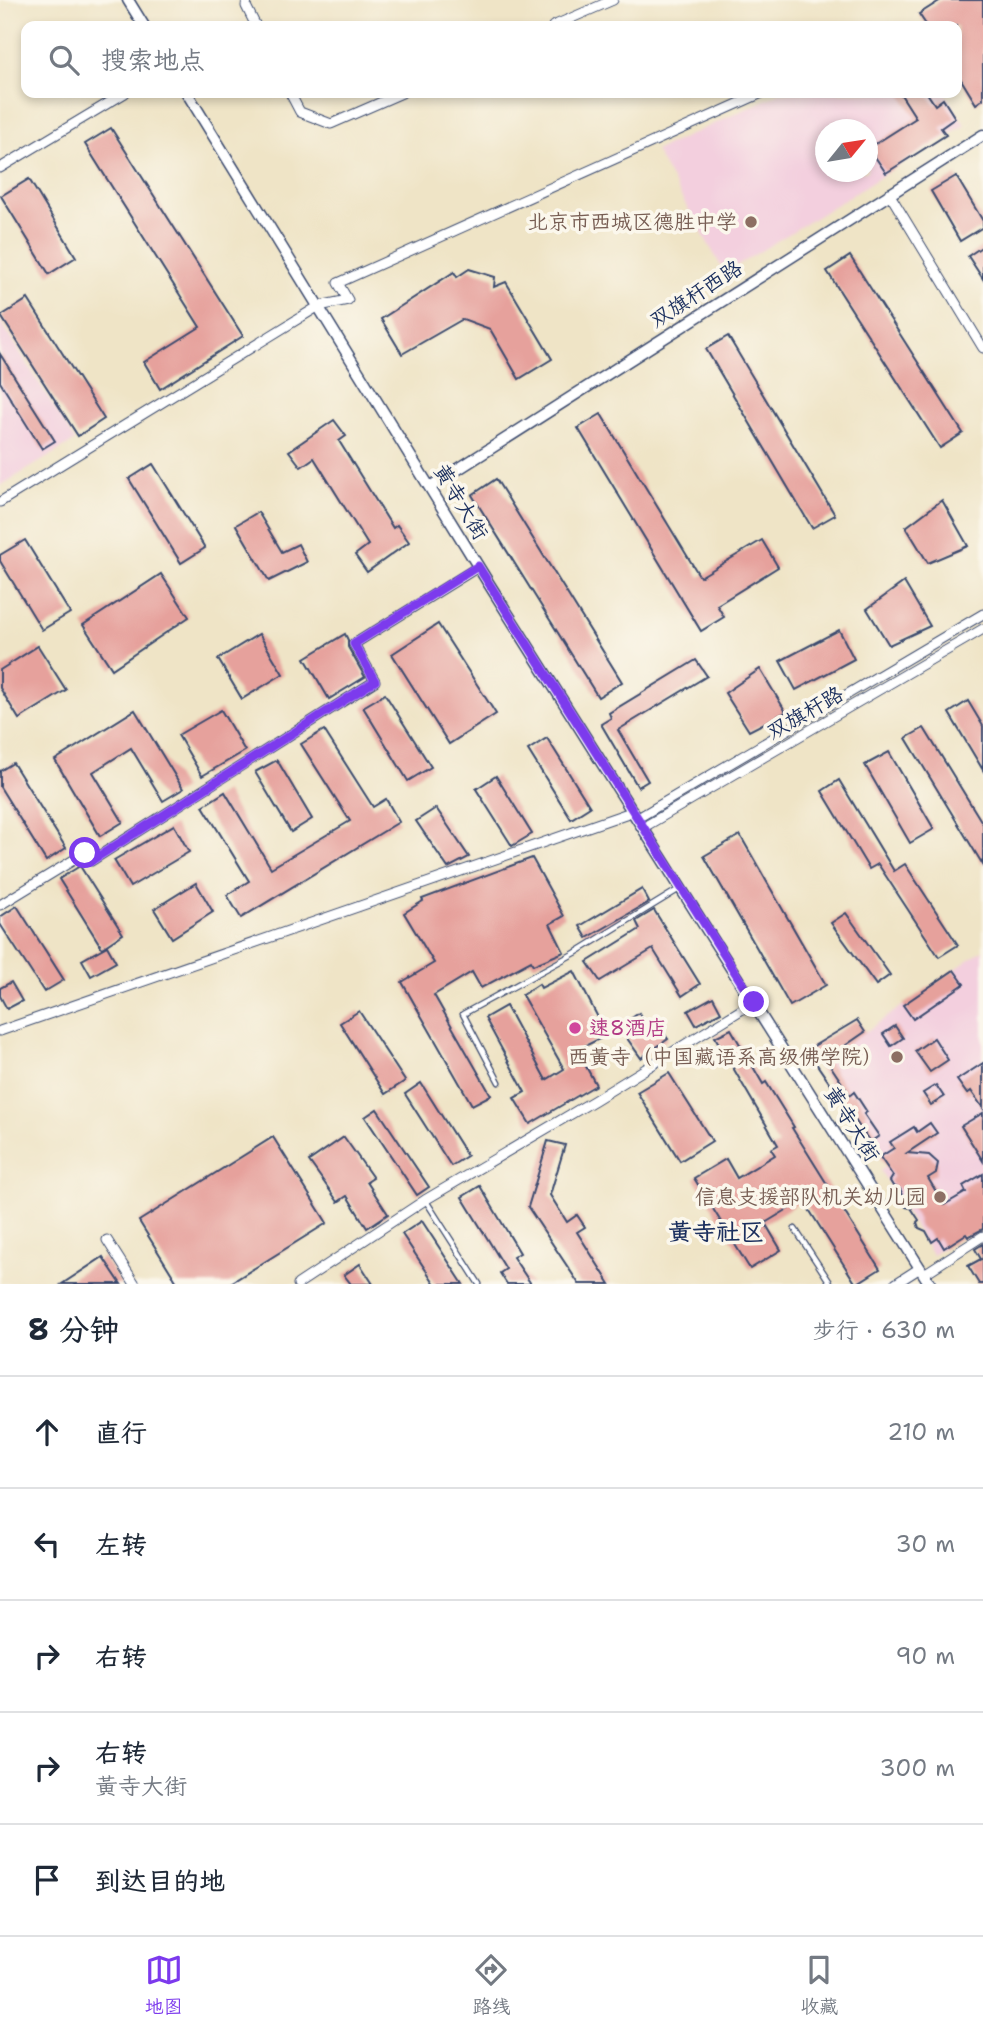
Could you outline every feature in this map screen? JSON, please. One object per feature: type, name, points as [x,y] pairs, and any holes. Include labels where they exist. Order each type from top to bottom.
[{"type":"street","points":[[128,0],[141,21]]},
{"type":"street","points":[[247,0],[246,6],[254,21]]},
{"type":"street","points":[[565,21],[613,0]]},
{"type":"street","points":[[0,168],[117,98]]},
{"type":"street","name":"黄寺大街","points":[[190,98],[478,566],[930,1284]]},
{"type":"street","points":[[293,98],[300,111],[331,124],[391,98]]},
{"type":"street","points":[[0,502],[319,306],[348,300],[338,283],[751,98]]},
{"type":"street","name":"双旗杆西路","points":[[430,488],[983,135]]},
{"type":"street","points":[[889,193],[983,348]]},
{"type":"street","points":[[0,905],[85,853],[91,861],[375,681],[354,644],[478,566]]},
{"type":"street","points":[[0,1031],[639,818],[983,614]]},
{"type":"street","name":"双旗杆路","points":[[639,818],[983,629]]},
{"type":"street","points":[[298,1284],[425,1200],[754,1002]]},
{"type":"street","points":[[895,1284],[983,1236]]},
{"type":"street","points":[[107,1240],[135,1284]]},
{"type":"lane","points":[[499,1082],[463,1014],[575,953],[682,887]]},
{"type":"lane","points":[[425,1200],[479,1284]]},
{"type":"lane","points":[[795,1229],[831,1284]]},
{"type":"shaded area","name":"北京市西城区德胜中学","points":[[769,98],[948,98],[965,125],[878,179],[878,119],[815,119],[815,182],[873,182],[725,273],[655,151]]},
{"type":"shaded area","points":[[0,320],[75,441],[0,486]]},
{"type":"shaded area","name":"西黃寺（中国藏语系高级佛学院）","points":[[983,950],[983,1224],[932,1255],[880,1170],[886,1166],[860,1128],[862,1120],[860,1117],[855,1120],[842,1100],[845,1096],[836,1095],[807,1050],[857,1020],[865,1032]]},
{"type":"building","points":[[941,0],[983,0],[983,99],[976,104],[962,81],[962,21],[924,21],[919,14]]},
{"type":"building","points":[[903,98],[930,98],[935,105],[943,99],[955,118],[941,128],[946,135],[886,173],[878,161],[878,142],[916,118]]},
{"type":"building","points":[[111,128],[243,336],[160,389],[144,362],[200,327],[85,144]]},
{"type":"building","points":[[956,176],[983,221],[983,227],[960,241],[931,191]]},
{"type":"building","points":[[29,179],[76,257],[49,274],[1,196]]},
{"type":"building","points":[[983,246],[983,279],[968,256]]},
{"type":"building","points":[[850,256],[963,433],[940,448],[827,271]]},
{"type":"building","points":[[469,269],[495,277],[494,287],[506,282],[552,359],[519,379],[490,329],[463,319],[402,354],[381,319],[454,272],[457,277]]},
{"type":"building","points":[[28,299],[104,419],[78,436],[1,316]]},
{"type":"building","points":[[728,336],[835,515],[812,528],[706,349]]},
{"type":"building","points":[[0,354],[55,441],[42,449],[0,382]]},
{"type":"building","points":[[601,414],[700,577],[762,540],[778,567],[717,605],[724,617],[701,631],[578,428]]},
{"type":"building","points":[[334,420],[346,436],[339,441],[393,528],[397,525],[409,542],[367,572],[355,555],[368,545],[314,458],[301,467],[289,451]]},
{"type":"building","points":[[153,464],[205,548],[181,563],[129,479]]},
{"type":"building","points":[[496,479],[622,682],[598,697],[472,495]]},
{"type":"building","points":[[942,500],[968,546],[928,563],[906,527]]},
{"type":"building","points":[[258,512],[282,552],[298,544],[307,562],[269,581],[236,525]]},
{"type":"building","points":[[25,540],[70,613],[42,630],[0,561],[0,555]]},
{"type":"building","points":[[161,574],[189,617],[112,669],[83,625]]},
{"type":"building","points":[[904,582],[930,626],[889,645],[867,609]]},
{"type":"building","points":[[438,624],[496,714],[449,744],[392,654]]},
{"type":"building","points":[[839,630],[854,659],[796,690],[780,661]]},
{"type":"building","points":[[259,634],[283,674],[242,699],[218,659]]},
{"type":"building","points":[[345,634],[348,647],[365,677],[329,699],[305,658]]},
{"type":"building","points":[[38,646],[66,690],[19,719],[0,688],[0,670]]},
{"type":"building","points":[[696,660],[707,676],[618,730],[648,781],[638,787],[601,724],[611,718],[609,713]]},
{"type":"building","points":[[760,669],[786,712],[749,731],[725,693]]},
{"type":"building","points":[[385,694],[431,767],[408,781],[363,707]]},
{"type":"building","points":[[968,701],[983,726],[983,770],[949,713]]},
{"type":"building","points":[[135,710],[183,789],[163,801],[131,748],[93,772],[123,822],[100,836],[55,760]]},
{"type":"building","points":[[221,710],[245,751],[202,776],[178,735]]},
{"type":"building","points":[[924,728],[983,824],[983,865],[906,738]]},
{"type":"building","points":[[324,730],[373,807],[386,799],[399,822],[241,918],[227,895],[249,881],[203,806],[225,792],[271,868],[350,821],[301,744]]},
{"type":"building","points":[[547,738],[590,807],[571,819],[528,750]]},
{"type":"building","points":[[889,752],[934,829],[910,843],[865,765]]},
{"type":"building","points":[[277,760],[312,819],[291,832],[255,772]]},
{"type":"building","points":[[13,763],[66,848],[46,861],[0,787],[0,771]]},
{"type":"building","points":[[496,776],[532,834],[512,846],[476,789]]},
{"type":"building","points":[[839,780],[894,871],[905,864],[958,945],[939,957],[878,864],[869,869],[822,791]]},
{"type":"building","points":[[436,808],[469,857],[448,868],[416,821]]},
{"type":"building","points":[[174,825],[189,852],[130,887],[114,860]]},
{"type":"building","points":[[740,835],[826,985],[790,1006],[704,856]]},
{"type":"building","points":[[532,858],[564,916],[550,924],[564,952],[533,965],[531,961],[481,988],[472,972],[434,995],[491,1095],[472,1105],[402,982],[434,963],[404,913],[423,901],[422,899]]},
{"type":"building","points":[[80,866],[123,934],[102,948],[59,879]]},
{"type":"building","points":[[196,883],[213,912],[172,938],[154,909]]},
{"type":"building","points":[[642,889],[649,902],[587,938],[580,926]]},
{"type":"building","points":[[17,906],[64,980],[44,992],[0,924],[0,917]]},
{"type":"building","points":[[654,910],[700,984],[682,996],[653,949],[600,981],[587,962],[640,929],[636,921]]},
{"type":"building","points":[[846,913],[890,975],[876,985],[831,923]]},
{"type":"building","points":[[107,946],[116,962],[91,976],[82,960]]},
{"type":"building","points":[[954,970],[964,984],[913,1019],[903,1005]]},
{"type":"building","points":[[574,971],[607,1035],[577,1050],[596,1085],[530,1124],[514,1098],[525,1092],[485,1018],[506,1006],[546,1080],[564,1069],[522,995],[539,984],[541,988]]},
{"type":"building","points":[[11,982],[22,1001],[7,1009],[0,996],[0,988]]},
{"type":"building","points":[[713,997],[721,1012],[696,1025],[688,1011]]},
{"type":"building","points":[[359,1011],[405,1081],[385,1094],[340,1023]]},
{"type":"building","points":[[639,1013],[650,1031],[659,1027],[668,1039],[641,1058],[619,1027]]},
{"type":"building","points":[[857,1020],[865,1032],[826,1059],[850,1095],[854,1092],[867,1112],[864,1114],[879,1136],[870,1142],[807,1050]]},
{"type":"building","points":[[895,1026],[903,1038],[891,1046],[883,1034]]},
{"type":"building","points":[[731,1029],[880,1269],[856,1284],[803,1200],[765,1223],[781,1250],[750,1269],[694,1178],[726,1159],[737,1178],[775,1155],[771,1149],[778,1145],[715,1037]]},
{"type":"building","points":[[934,1038],[948,1060],[930,1072],[915,1051]]},
{"type":"building","points":[[983,1063],[983,1108],[971,1091],[967,1094],[957,1080]]},
{"type":"building","points":[[669,1073],[712,1141],[680,1161],[637,1092]]},
{"type":"building","points":[[421,1083],[467,1156],[451,1166],[405,1094]]},
{"type":"building","points":[[936,1085],[944,1097],[931,1105],[923,1093]]},
{"type":"building","points":[[377,1109],[429,1187],[417,1195],[365,1117]]},
{"type":"building","points":[[983,1113],[983,1161],[961,1126]]},
{"type":"building","points":[[930,1123],[937,1133],[907,1153],[929,1155],[938,1163],[936,1173],[928,1178],[944,1205],[966,1192],[963,1186],[983,1174],[983,1229],[968,1237],[966,1234],[944,1248],[938,1238],[932,1242],[926,1231],[919,1228],[919,1220],[911,1208],[903,1203],[905,1199],[900,1189],[893,1186],[890,1181],[893,1176],[880,1157],[894,1148],[890,1142],[914,1127],[917,1132]]},
{"type":"building","points":[[273,1137],[327,1223],[229,1284],[178,1284],[139,1221]]},
{"type":"building","points":[[344,1137],[373,1178],[367,1182],[388,1214],[367,1228],[347,1196],[338,1202],[309,1161]]},
{"type":"building","points":[[548,1141],[565,1145],[550,1195],[567,1222],[577,1215],[585,1227],[577,1232],[610,1284],[579,1284],[528,1207]]},
{"type":"building","points":[[480,1186],[520,1253],[513,1257],[531,1284],[507,1284],[500,1273],[506,1269],[462,1197]]},
{"type":"building","points":[[422,1221],[463,1284],[435,1284],[402,1234]]},
{"type":"building","points":[[983,1244],[983,1284],[979,1284],[968,1266],[981,1259],[975,1249]]},
{"type":"building","points":[[103,1257],[121,1284],[62,1284]]},
{"type":"building","points":[[360,1264],[373,1284],[351,1284],[344,1275]]},
{"type":"place","name":"北京市西城区德胜中学","points":[[751,222]]},
{"type":"place","name":"速8酒店","points":[[575,1028]]},
{"type":"place","name":"西黃寺（中国藏语系高级佛学院）","points":[[897,1057]]},
{"type":"place","name":"信息支援部队机关幼儿园","points":[[940,1197]]},
{"type":"district","name":"黄寺社区","points":[[716,1232]]},
{"type":"route","points":[[85,853],[91,861],[375,681],[354,644],[478,566],[754,1002]]}]
